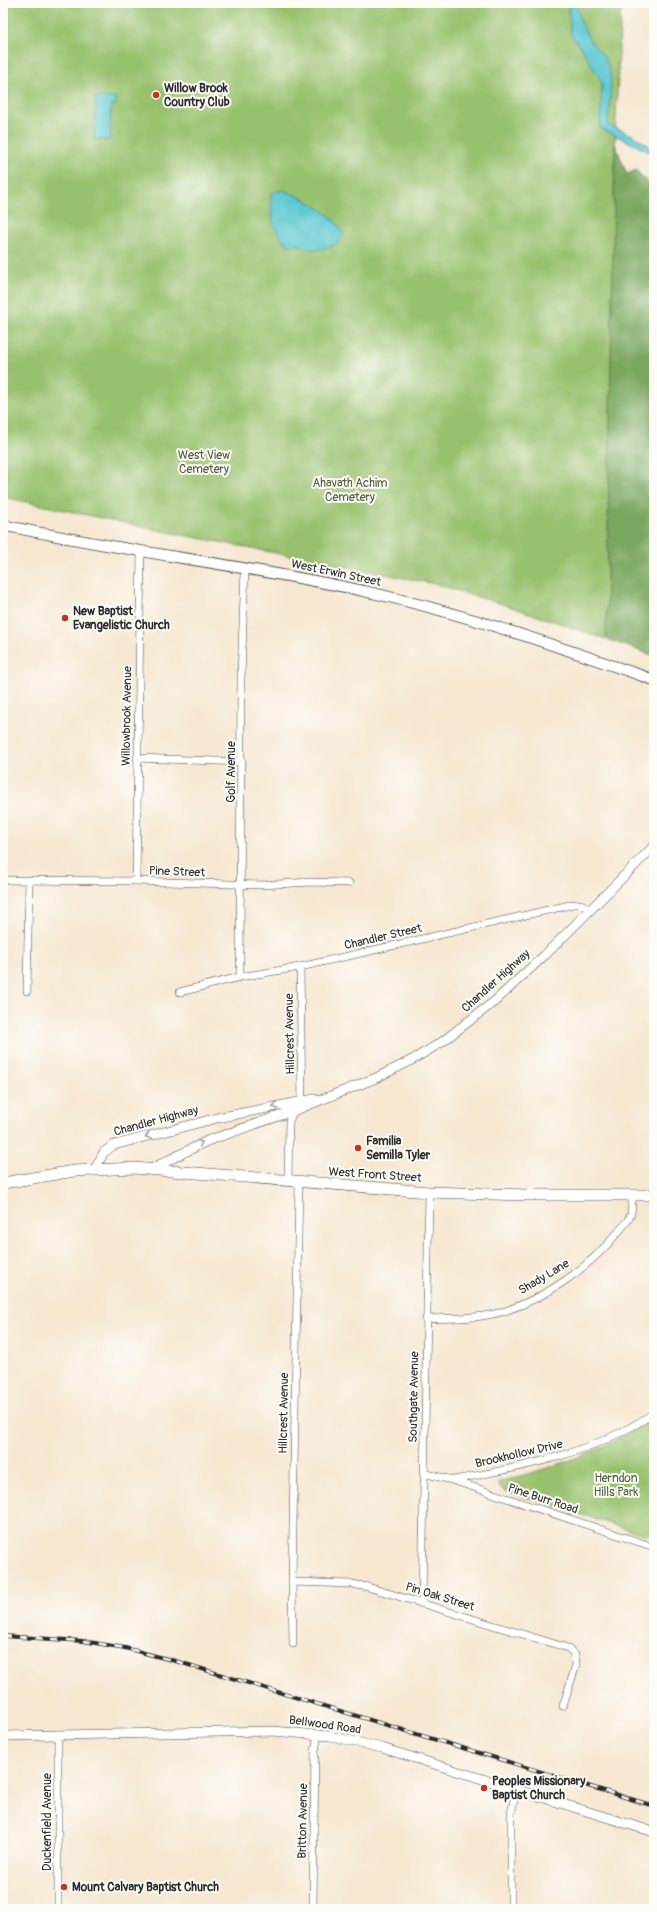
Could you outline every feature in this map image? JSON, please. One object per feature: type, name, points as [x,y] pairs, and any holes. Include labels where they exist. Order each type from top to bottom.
[{"type":"main road","name":"West Erwin Street","points":[[3,525],[141,551],[245,568],[367,592],[458,615],[549,643],[654,680]]},
{"type":"main road","name":"West Front Street","points":[[95,1168],[154,1168],[293,1182],[429,1192],[527,1196],[654,1195]]},
{"type":"main road","points":[[3,1183],[95,1168]]},
{"type":"street","name":"Willowbrook Avenue","points":[[136,881],[141,551]]},
{"type":"street","name":"Golf Avenue","points":[[240,977],[242,762],[241,678],[245,568]]},
{"type":"street","points":[[137,758],[242,762]]},
{"type":"street","name":"Chandler Highway","points":[[95,1168],[104,1152],[114,1145],[217,1118],[302,1104],[327,1097],[391,1071],[427,1052],[452,1036],[495,1001],[654,846]]},
{"type":"street","name":"Pine Street","points":[[3,880],[136,881],[241,885],[311,882],[349,883]]},
{"type":"street","points":[[27,991],[29,881]]},
{"type":"street","name":"Chandler Street","points":[[180,992],[240,977],[300,967],[574,904],[581,904],[590,910]]},
{"type":"street","name":"Hillcrest Avenue","points":[[300,967],[302,1104]]},
{"type":"street","name":"Chandler Highway","points":[[154,1168],[206,1140],[293,1111],[302,1104]]},
{"type":"street","name":"Hillcrest Avenue","points":[[293,1111],[289,1121],[293,1182],[293,1644]]},
{"type":"street","name":"Southgate Avenue","points":[[422,1603],[429,1192]]},
{"type":"street","name":"Shady Lane","points":[[426,1319],[469,1318],[505,1311],[550,1289],[568,1278],[594,1257],[614,1238],[631,1214],[632,1195]]},
{"type":"street","name":"Brookhollow Drive","points":[[452,1480],[532,1465],[572,1452],[605,1439],[654,1413]]},
{"type":"street","name":"Pine Burr Road","points":[[424,1474],[452,1480],[654,1547]]},
{"type":"street","name":"Pin Oak Street","points":[[292,1582],[352,1584],[422,1603],[568,1648],[575,1655],[576,1665],[563,1706]]},
{"type":"street","name":"Bellwood Road","points":[[3,1736],[267,1731],[318,1734],[369,1744],[654,1832]]},
{"type":"street","name":"Britton Avenue","points":[[313,1909],[315,1752],[318,1734]]},
{"type":"street","name":"Duckenfield Avenue","points":[[58,1735],[58,1909]]},
{"type":"street","points":[[511,1909],[512,1814],[516,1790]]},
{"type":"green space","name":"Willow Brook Country Club","points":[[3,3],[621,3],[615,144],[606,639],[505,605],[435,584],[167,532],[3,497]]},
{"type":"green space","points":[[615,144],[627,174],[636,170],[654,188],[654,656],[606,639]]},
{"type":"green space","name":"Herndon Hills Park","points":[[654,1418],[654,1522],[649,1536],[503,1490],[499,1486],[498,1482],[560,1464],[598,1449],[635,1430]]},
{"type":"water","points":[[568,3],[576,3],[585,31],[608,65],[611,90],[608,125],[633,135],[654,149],[654,172],[651,153],[600,128],[602,82],[582,49],[571,35]]},
{"type":"water","points":[[96,97],[116,98],[116,105],[111,105],[110,140],[94,139]]},
{"type":"water","points":[[283,190],[310,202],[327,214],[340,228],[344,236],[335,245],[326,248],[313,250],[301,245],[288,245],[282,239],[275,227],[271,208],[271,193]]},
{"type":"railway","points":[[3,1636],[83,1641],[125,1648],[179,1662],[654,1806]]},
{"type":"place","name":"Willow Brook Country Club","points":[[156,95]]},
{"type":"place","name":"New Baptist Evangelistic Church","points":[[65,618]]},
{"type":"place","name":"Familia Semilla Tyler","points":[[358,1148]]},
{"type":"place","name":"Peoples Missionary Baptist Church","points":[[484,1788]]},
{"type":"place","name":"Mount Calvary Baptist Church","points":[[64,1887]]},
{"type":"park label","name":"West View Cemetery","points":[[204,462]]},
{"type":"park label","name":"Ahavath Achim Cemetery","points":[[350,490]]}]
